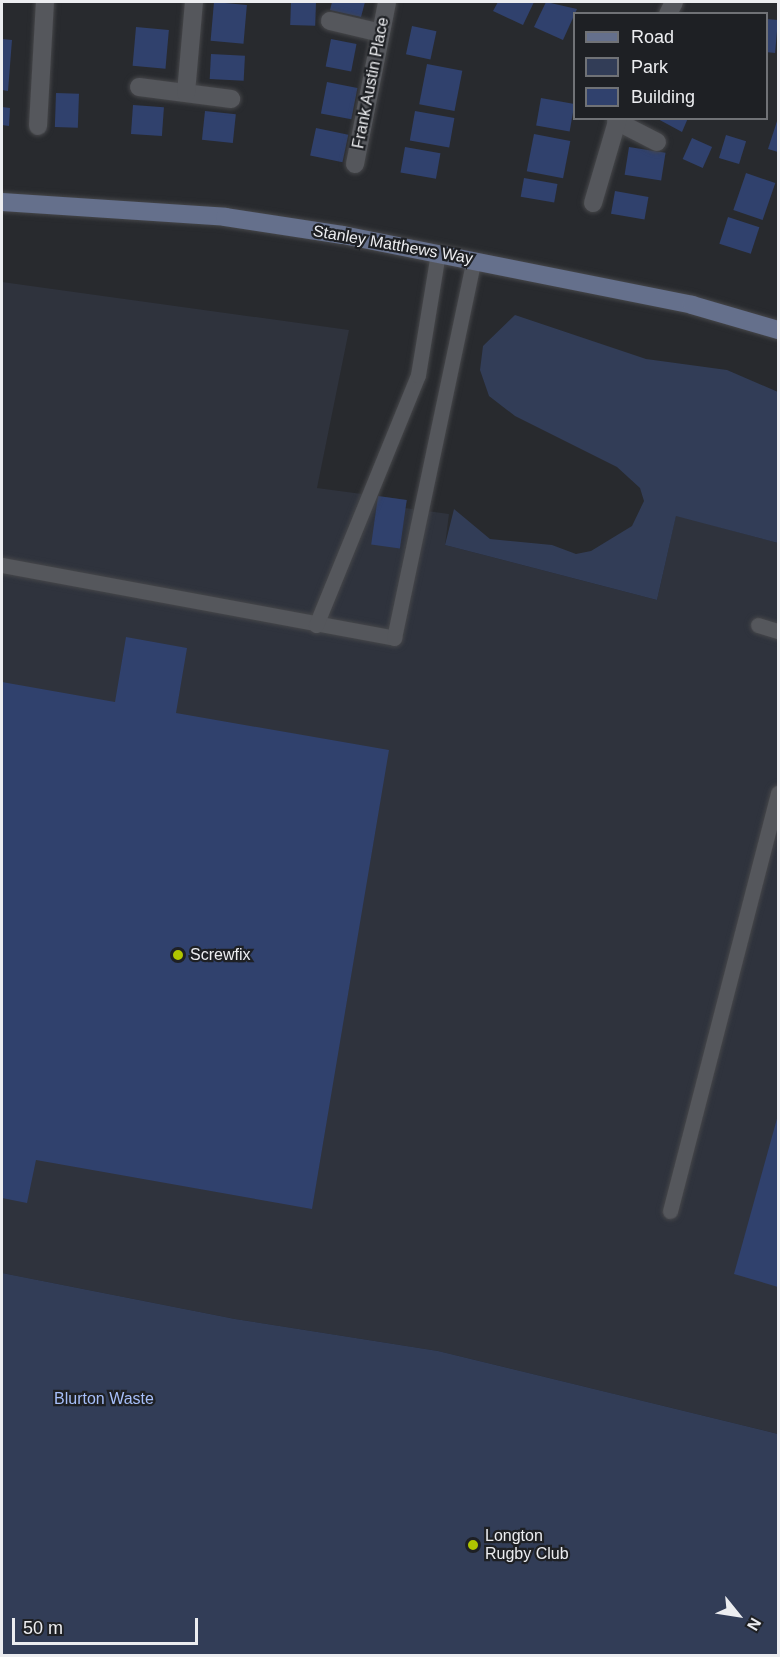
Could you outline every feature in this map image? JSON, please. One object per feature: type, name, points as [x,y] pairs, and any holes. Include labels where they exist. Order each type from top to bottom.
[{"type":"main road","name":"Stanley Matthews Way","points":[[2,202],[225,217],[474,260],[692,305],[778,330]]},
{"type":"street","points":[[38,126],[45,2]]},
{"type":"street","points":[[186,93],[194,2]]},
{"type":"street","name":"Frank Austin Place","points":[[355,164],[387,2]]},
{"type":"street","points":[[330,21],[381,33]]},
{"type":"street","points":[[139,87],[231,99]]},
{"type":"street","points":[[593,203],[617,120],[657,142]]},
{"type":"lane","points":[[316,625],[418,375],[438,253]]},
{"type":"lane","points":[[2,565],[394,638],[474,260]]},
{"type":"lane","points":[[758,625],[778,631]]},
{"type":"lane","points":[[670,1211],[778,793]]},
{"type":"shaded area","points":[[2,282],[349,330],[317,488],[407,500],[405,508],[449,514],[445,545],[657,600],[676,515],[778,543],[778,1434],[438,1351],[235,1319],[2,1273]]},
{"type":"green space","points":[[515,315],[646,359],[727,370],[778,392],[778,543],[676,516],[657,600],[445,545],[454,509],[490,539],[552,545],[576,554],[591,551],[632,526],[644,501],[640,488],[617,467],[515,416],[489,396],[480,370],[483,346]]},
{"type":"green space","name":"Longton Rugby Club","points":[[2,1273],[235,1319],[438,1351],[778,1434],[778,1655],[2,1655]]},
{"type":"building","points":[[214,2],[247,5],[243,44],[211,41]]},
{"type":"building","points":[[291,2],[316,3],[315,26],[290,25]]},
{"type":"building","points":[[332,2],[365,2],[361,17],[330,10]]},
{"type":"building","points":[[498,2],[534,2],[523,25],[493,11]]},
{"type":"building","points":[[546,2],[577,9],[573,12],[573,18],[563,40],[534,27]]},
{"type":"building","points":[[768,19],[778,20],[775,53],[768,52]]},
{"type":"building","points":[[412,26],[436,31],[430,60],[406,54]]},
{"type":"building","points":[[136,27],[169,30],[165,69],[133,66]]},
{"type":"building","points":[[2,39],[12,40],[8,91],[2,90]]},
{"type":"building","points":[[331,39],[357,44],[351,71],[326,66]]},
{"type":"building","points":[[211,54],[245,56],[244,81],[210,79]]},
{"type":"building","points":[[427,64],[462,71],[455,111],[419,104]]},
{"type":"building","points":[[327,82],[357,88],[351,119],[321,113]]},
{"type":"building","points":[[56,93],[79,94],[78,128],[55,127]]},
{"type":"building","points":[[541,98],[573,104],[570,131],[536,126]]},
{"type":"building","points":[[133,105],[164,107],[162,136],[131,134]]},
{"type":"building","points":[[2,107],[10,108],[9,126],[2,125]]},
{"type":"building","points":[[205,111],[236,114],[233,143],[202,140]]},
{"type":"building","points":[[415,111],[454,118],[449,147],[410,141]]},
{"type":"building","points":[[778,118],[778,152],[768,149]]},
{"type":"building","points":[[660,120],[687,120],[682,132]]},
{"type":"building","points":[[316,128],[348,135],[342,162],[310,155]]},
{"type":"building","points":[[534,134],[570,141],[563,178],[527,171]]},
{"type":"building","points":[[726,135],[746,141],[739,164],[719,158]]},
{"type":"building","points":[[692,138],[712,147],[703,168],[683,159]]},
{"type":"building","points":[[405,147],[440,153],[436,179],[400,173]]},
{"type":"building","points":[[629,147],[666,153],[661,180],[625,175]]},
{"type":"building","points":[[746,173],[775,183],[763,220],[733,210]]},
{"type":"building","points":[[524,178],[557,184],[554,203],[521,197]]},
{"type":"building","points":[[615,191],[648,197],[644,220],[611,214]]},
{"type":"building","points":[[728,217],[759,227],[751,254],[719,244]]},
{"type":"building","points":[[378,496],[407,500],[400,549],[371,545]]},
{"type":"building","name":"Screwfix","points":[[126,637],[187,648],[176,713],[389,750],[312,1209],[36,1160],[27,1203],[2,1198],[2,682],[115,702]]},
{"type":"building","points":[[778,1115],[778,1287],[734,1274]]},
{"type":"place","name":"Screwfix","points":[[178,955]]},
{"type":"place","name":"Longton Rugby Club","points":[[473,1545]]},
{"type":"park label","name":"Blurton Waste","points":[[104,1399]]}]
